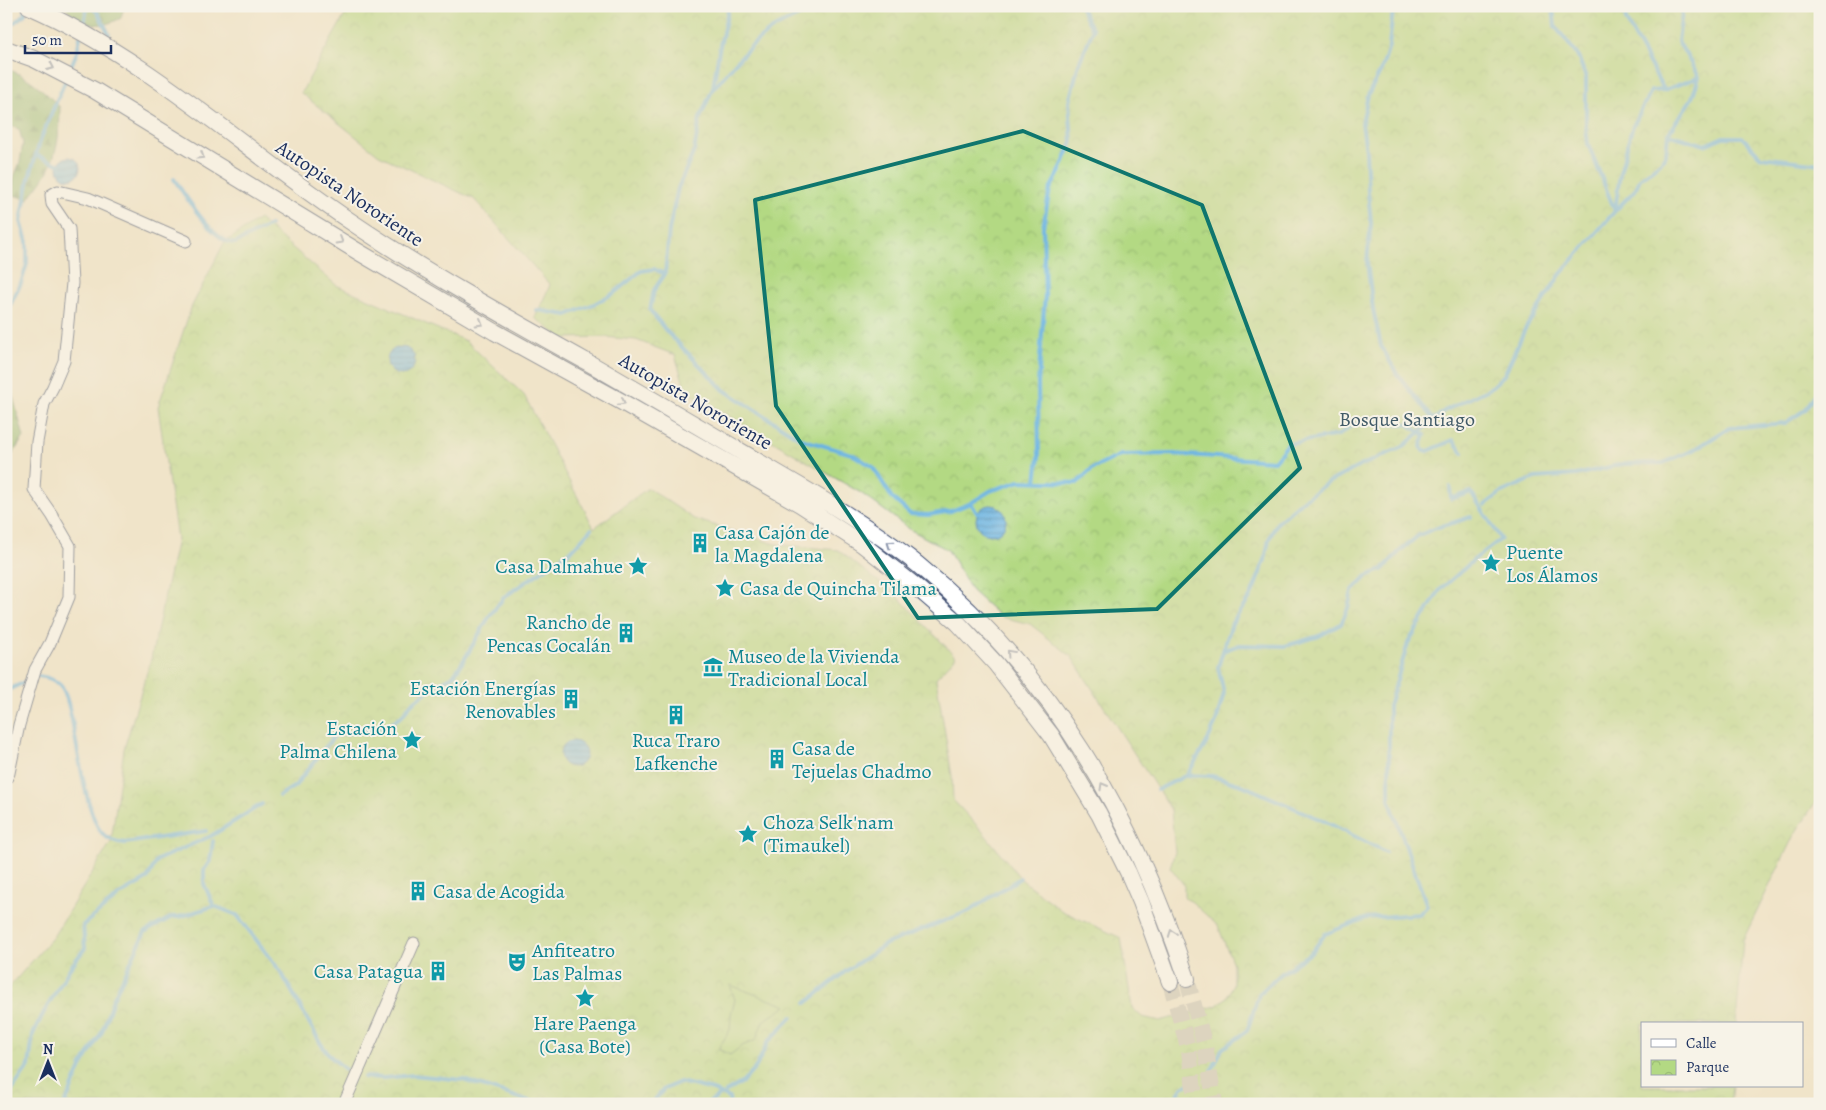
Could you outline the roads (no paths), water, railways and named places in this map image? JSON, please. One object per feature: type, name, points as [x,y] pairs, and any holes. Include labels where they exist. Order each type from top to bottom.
[{"type":"highway","name":"Autopista Nororiente","points":[[29,6],[94,39],[134,63],[299,186],[351,222],[452,286],[598,368],[851,517],[902,553],[942,585],[978,618],[1016,659],[1050,702],[1087,758],[1126,826],[1151,881],[1187,979]]},
{"type":"highway","name":"Autopista Nororiente","points":[[6,49],[34,59],[72,78],[357,251],[495,332],[800,504],[862,544],[936,603],[977,643],[1014,684],[1065,755],[1099,814],[1128,872],[1170,982]]},
{"type":"street","points":[[6,779],[10,772],[19,725],[35,670],[50,643],[69,597],[70,546],[34,489],[37,442],[44,404],[64,361],[72,283],[69,229],[61,220],[52,204],[51,196],[58,191],[88,198],[186,241]]},
{"type":"street","points":[[344,1104],[414,943]]},
{"type":"water","points":[[69,157],[79,164],[80,168],[73,178],[69,179],[59,172],[58,168],[65,158]]},
{"type":"water","points":[[401,347],[411,351],[415,361],[411,371],[401,375],[391,371],[387,361],[391,351]]},
{"type":"water","points":[[991,505],[997,506],[1005,514],[1005,526],[997,534],[991,535],[985,534],[977,526],[976,520],[977,514],[985,506]]},
{"type":"water","points":[[573,741],[582,745],[586,754],[582,763],[573,767],[564,763],[560,754],[564,745]]},
{"type":"waterway","points":[[91,6],[98,13],[109,34]]},
{"type":"waterway","points":[[665,274],[669,230],[678,188],[694,151],[700,118],[713,88],[729,6]]},
{"type":"waterway","points":[[714,88],[741,57],[763,36],[816,6]]},
{"type":"waterway","points":[[1036,481],[1039,457],[1038,383],[1045,296],[1043,227],[1050,189],[1072,142],[1069,102],[1079,63],[1093,30],[1080,6]]},
{"type":"waterway","points":[[1555,6],[1553,9],[1555,26],[1578,56],[1586,78],[1588,144],[1615,211],[1635,190],[1640,179],[1661,162],[1666,154],[1668,134],[1692,98],[1699,77]]},
{"type":"waterway","points":[[1625,6],[1626,21],[1664,90]]},
{"type":"waterway","points":[[1157,790],[1187,775],[1206,744],[1216,722],[1224,693],[1218,667],[1232,623],[1251,596],[1265,560],[1269,539],[1277,523],[1302,501],[1327,483],[1403,447],[1444,411],[1489,389],[1504,375],[1525,329],[1560,275],[1615,211],[1620,173],[1632,128],[1651,91],[1664,90],[1699,77],[1678,41],[1683,6]]},
{"type":"waterway","points":[[6,26],[11,25],[25,14],[25,8]]},
{"type":"waterway","points":[[83,28],[87,8]]},
{"type":"waterway","points":[[1393,10],[1389,46],[1382,68],[1368,95],[1362,123],[1371,223],[1367,262],[1373,309],[1381,346],[1397,374],[1434,420]]},
{"type":"waterway","points":[[68,73],[77,52],[80,37]]},
{"type":"waterway","points":[[6,313],[21,283],[27,264],[27,242],[21,221],[29,178],[41,138],[66,79]]},
{"type":"waterway","points":[[1668,134],[1705,145],[1723,137],[1742,137],[1761,157],[1820,164]]},
{"type":"waterway","points":[[36,155],[60,165]]},
{"type":"waterway","points":[[174,179],[210,228],[219,237],[228,242],[236,243],[270,225]]},
{"type":"waterway","points":[[537,310],[567,315],[614,293],[641,271],[654,269],[665,274]]},
{"type":"waterway","points":[[665,274],[654,290],[650,310],[667,332],[724,390],[801,439],[852,454],[873,467],[892,498],[910,514],[928,515],[951,511],[971,503]]},
{"type":"waterway","points":[[1485,505],[1502,492],[1535,478],[1576,475],[1622,464],[1663,463],[1694,450],[1729,428],[1785,423],[1805,410],[1820,387]]},
{"type":"waterway","points":[[977,513],[971,503],[990,491],[1020,481],[1077,483],[1092,469],[1121,455],[1173,454],[1274,461],[1288,444],[1339,435],[1353,424],[1407,424],[1425,435],[1421,446],[1423,451],[1428,451],[1453,440],[1463,453]]},
{"type":"waterway","points":[[1212,1070],[1222,1049],[1247,1031],[1259,994],[1282,973],[1312,952],[1325,934],[1367,918],[1419,914],[1427,906],[1389,799],[1389,706],[1408,643],[1440,590],[1501,539],[1471,492],[1451,499],[1450,487]]},
{"type":"waterway","points":[[1223,651],[1239,645],[1285,646],[1319,636],[1341,624],[1348,608],[1352,591],[1367,576],[1382,570],[1419,535],[1471,517]]},
{"type":"waterway","points":[[279,796],[295,786],[335,735],[384,727],[402,716],[411,704],[434,686],[453,676],[489,617],[504,597],[572,550],[591,529]]},
{"type":"waterway","points":[[38,676],[54,680],[62,687],[65,694],[86,794],[96,823],[103,835],[112,840],[125,843],[206,831]]},
{"type":"waterway","points":[[6,691],[27,681]]},
{"type":"waterway","points":[[1187,775],[1212,776],[1242,785],[1326,822],[1386,852]]},
{"type":"waterway","points":[[6,1099],[29,1066],[33,1034],[44,1012],[70,968],[85,948],[83,925],[121,894],[147,879],[157,860],[211,836],[262,804]]},
{"type":"waterway","points":[[213,841],[210,861],[204,870],[204,884],[214,906]]},
{"type":"waterway","points":[[806,1003],[846,971],[886,944],[969,911],[1020,878]]},
{"type":"waterway","points":[[65,1104],[81,1067],[102,1032],[113,999],[145,932],[172,917],[179,917],[214,906],[237,915],[281,972],[321,1044],[330,1056],[345,1069]]},
{"type":"waterway","points":[[726,1092],[743,1082],[756,1067],[768,1042],[792,1017]]},
{"type":"waterway","points":[[364,1077],[384,1078],[413,1075],[463,1080],[539,1104]]},
{"type":"waterway","points":[[651,1104],[664,1089],[680,1082],[713,1090],[729,1098],[730,1104]]},
{"type":"waterway","points":[[1173,1104],[1182,1087],[1190,1084]]},
{"type":"waterway","points":[[707,1104],[719,1096]]},
{"type":"tunnel","points":[[1187,979],[1205,1046],[1215,1104]]},
{"type":"tunnel","points":[[1170,982],[1189,1051],[1196,1104]]},
{"type":"place","name":"Casa Cajón de la Magdalena","points":[[700,543]]},
{"type":"place","name":"Puente Los Álamos","points":[[1491,563]]},
{"type":"place","name":"Casa Dalmahue","points":[[638,566]]},
{"type":"place","name":"Casa de Quincha Tilama","points":[[725,588]]},
{"type":"place","name":"Rancho de Pencas Cocalán","points":[[626,633]]},
{"type":"place","name":"Museo de la Vivienda Tradicional Local","points":[[713,667]]},
{"type":"place","name":"Estación Energías Renovables","points":[[571,699]]},
{"type":"place","name":"Ruca Traro Lafkenche","points":[[676,715]]},
{"type":"place","name":"Estación Palma Chilena","points":[[412,740]]},
{"type":"place","name":"Casa de Tejuelas Chadmo","points":[[777,759]]},
{"type":"place","name":"Choza Selk'nam (Timaukel)","points":[[748,834]]},
{"type":"place","name":"Casa de Acogida","points":[[418,891]]},
{"type":"place","name":"Anfiteatro Las Palmas","points":[[517,962]]},
{"type":"place","name":"Casa Patagua","points":[[438,971]]},
{"type":"place","name":"Hare Paenga (Casa Bote)","points":[[585,998]]},
{"type":"park label","name":"Bosque Santiago","points":[[1407,419]]}]
